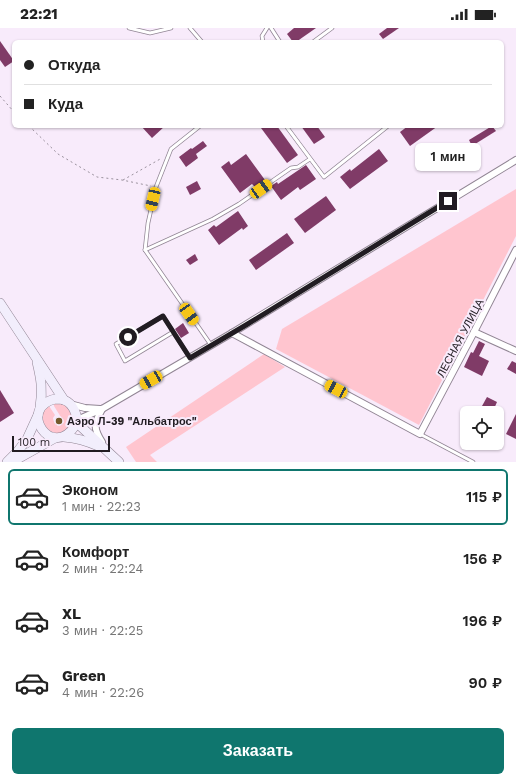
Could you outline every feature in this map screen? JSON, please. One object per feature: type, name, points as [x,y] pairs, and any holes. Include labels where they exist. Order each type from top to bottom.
[{"type":"main road","points":[[0,303],[67,402],[75,411],[77,422],[119,462]]},
{"type":"main road","points":[[35,355],[42,385],[42,396],[38,420],[40,428],[45,434],[54,438]]},
{"type":"main road","points":[[6,462],[27,439],[39,411],[45,403],[55,399],[67,402]]},
{"type":"main road","points":[[64,437],[72,430],[77,422]]},
{"type":"main road","points":[[12,462],[54,438],[74,438],[107,450]]},
{"type":"street","points":[[77,422],[212,345],[516,160]]},
{"type":"street","name":"ЛЕСНАЯ УЛИЦА","points":[[420,434],[516,250]]},
{"type":"street","points":[[474,332],[516,351]]},
{"type":"street","points":[[232,333],[420,434]]},
{"type":"street","points":[[67,402],[85,408],[102,409]]},
{"type":"street","points":[[102,409],[95,425],[96,434],[107,450]]},
{"type":"lane","points":[[129,28],[150,34],[171,28]]},
{"type":"lane","points":[[190,28],[200,40]]},
{"type":"lane","points":[[263,40],[262,36],[267,28]]},
{"type":"lane","points":[[271,28],[279,40]]},
{"type":"lane","points":[[315,40],[332,28]]},
{"type":"lane","points":[[197,128],[171,149],[156,187],[148,223],[145,250],[212,345]]},
{"type":"lane","points":[[287,128],[324,177],[385,128]]},
{"type":"lane","points":[[145,250],[213,219],[239,204],[290,168],[298,167],[310,159]]},
{"type":"lane","points":[[174,332],[125,361],[116,344],[163,316],[174,332],[190,358]]},
{"type":"lane","points":[[420,434],[473,462]]},
{"type":"path","points":[[0,96],[12,110]]},
{"type":"path","points":[[31,128],[58,154],[97,178],[122,180],[156,187]]},
{"type":"path","points":[[122,180],[169,154]]},
{"type":"shaded area","points":[[516,189],[516,236],[419,425],[276,349],[282,329]]},
{"type":"shaded area","points":[[264,354],[285,367],[150,455],[157,462],[136,462],[126,447]]},
{"type":"shaded area","points":[[54,402],[60,402],[69,406],[74,422],[60,435],[45,429],[41,412],[49,406],[55,415],[53,418],[56,424],[59,426],[62,424],[64,422],[54,406]]},
{"type":"building","points":[[294,28],[316,28],[299,40],[292,40],[287,34]]},
{"type":"building","points":[[387,28],[399,28],[383,39],[379,34]]},
{"type":"building","points":[[0,41],[12,58],[12,62],[5,67],[0,60]]},
{"type":"building","points":[[143,128],[163,128],[152,138]]},
{"type":"building","points":[[261,128],[278,128],[298,155],[287,163]]},
{"type":"building","points":[[302,128],[318,128],[325,137],[314,144]]},
{"type":"building","points":[[405,128],[435,128],[410,146],[400,132]]},
{"type":"building","points":[[489,128],[494,128],[496,131],[472,146],[469,140]]},
{"type":"building","points":[[203,141],[207,146],[196,154],[198,158],[186,167],[179,157]]},
{"type":"building","points":[[379,149],[388,161],[350,189],[340,177],[350,169],[351,171]]},
{"type":"building","points":[[246,154],[265,180],[255,187],[252,184],[240,193],[221,167],[229,161],[231,165]]},
{"type":"building","points":[[306,165],[316,179],[300,190],[298,187],[281,200],[271,186],[277,182],[278,184]]},
{"type":"building","points":[[197,181],[201,189],[190,195],[186,187]]},
{"type":"building","points":[[326,196],[336,210],[305,233],[294,219]]},
{"type":"building","points":[[238,211],[248,226],[243,230],[242,228],[219,245],[208,230],[214,225],[216,227]]},
{"type":"building","points":[[287,233],[294,243],[256,270],[249,260]]},
{"type":"building","points":[[195,254],[198,260],[190,265],[186,260]]},
{"type":"building","points":[[183,323],[189,333],[181,338],[175,329]]},
{"type":"building","points":[[479,341],[485,344],[479,356],[489,361],[482,376],[464,367],[471,352],[473,353]]},
{"type":"building","points":[[512,361],[516,363],[516,374],[507,369]]},
{"type":"building","points":[[0,390],[14,413],[0,422]]},
{"type":"building","points":[[487,397],[497,402],[495,406],[482,406]]},
{"type":"building","points":[[516,414],[516,439],[506,434]]},
{"type":"place","name":"Аэро Л-39 \"Альбатрос\"","points":[[59,421]]},
{"type":"route","points":[[128,337],[163,316],[190,358],[448,201]]}]
